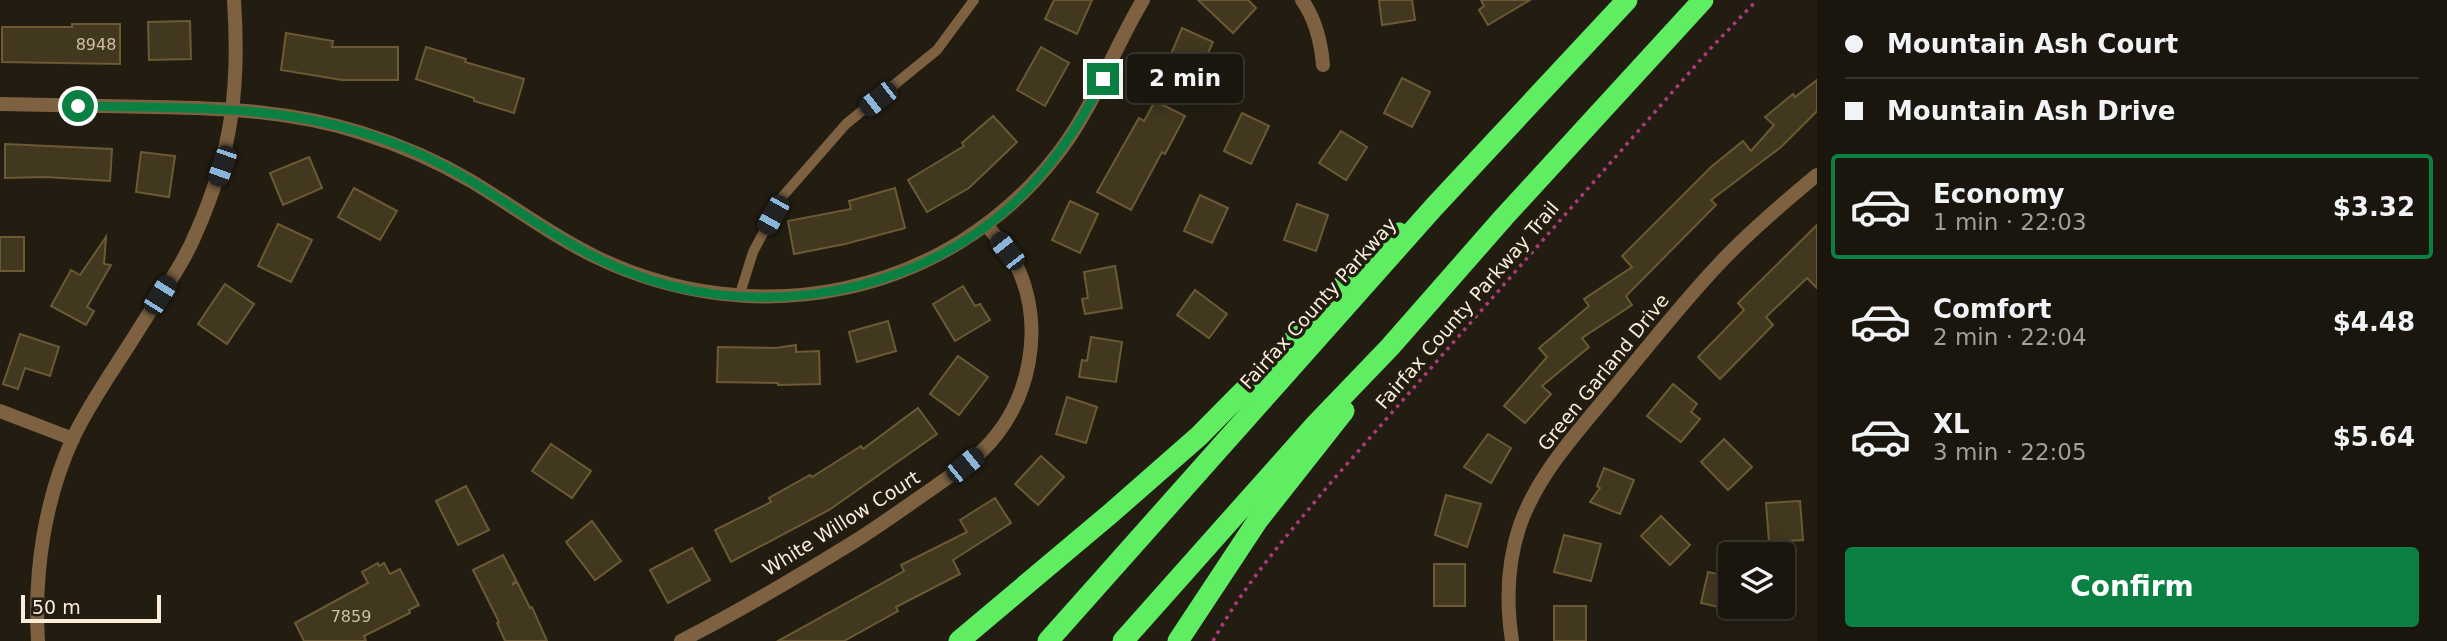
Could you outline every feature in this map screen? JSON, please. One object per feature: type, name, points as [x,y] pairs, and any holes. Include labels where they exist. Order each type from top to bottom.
[{"type":"highway","name":"Fairfax County Parkway","points":[[1048,641],[1434,207],[1627,0]]},
{"type":"highway","points":[[1124,641],[1316,425],[1390,347],[1703,0]]},
{"type":"highway","points":[[958,641],[1173,459],[1240,396],[1373,252],[1434,207]]},
{"type":"highway","points":[[1178,641],[1258,520],[1326,436],[1390,347]]},
{"type":"street","points":[[38,641],[36,610],[39,560],[52,497],[73,439],[195,236],[222,166],[234,108],[237,62],[234,0]]},
{"type":"street","points":[[0,104],[234,108],[314,120],[398,145],[470,181],[551,233],[627,272],[671,286],[739,297],[780,298],[860,285],[915,266],[952,248],[987,226],[1028,189],[1075,130],[1143,0]]},
{"type":"street","points":[[1302,0],[1321,40],[1323,65]]},
{"type":"street","name":"Green Garland Drive","points":[[1512,641],[1508,591],[1513,551],[1526,511],[1548,472],[1594,411],[1719,264],[1773,211],[1817,175]]},
{"type":"street","name":"White Willow Court","points":[[681,641],[882,524],[982,452],[1005,424],[1022,389],[1028,366],[1031,317],[1016,264],[987,226]]},
{"type":"street","points":[[0,411],[73,439]]},
{"type":"lane","points":[[739,297],[752,252],[783,196],[846,124],[937,50],[974,0]]},
{"type":"path","name":"Fairfax County Parkway Trail","points":[[1213,641],[1224,621],[1275,550],[1332,480],[1710,49],[1757,0]]},
{"type":"building","points":[[1054,0],[1092,0],[1077,34],[1045,19]]},
{"type":"building","points":[[1198,0],[1248,0],[1256,8],[1233,33]]},
{"type":"building","points":[[1379,0],[1412,0],[1415,20],[1382,25]]},
{"type":"building","points":[[1481,0],[1530,0],[1488,25],[1479,10],[1484,6]]},
{"type":"building","points":[[190,21],[191,59],[149,60],[148,22]]},
{"type":"building","points":[[72,24],[120,24],[120,64],[2,62],[2,27],[72,27]]},
{"type":"building","points":[[1182,28],[1213,42],[1193,86],[1163,73]]},
{"type":"building","points":[[286,33],[333,41],[332,47],[398,47],[398,80],[342,80],[281,70]]},
{"type":"building","points":[[426,47],[466,59],[465,62],[524,79],[514,113],[416,79]]},
{"type":"building","points":[[1041,47],[1069,63],[1045,106],[1017,90]]},
{"type":"building","points":[[1402,78],[1430,92],[1412,127],[1384,113]]},
{"type":"building","points":[[1817,80],[1817,111],[1781,147],[1711,200],[1716,205],[1626,296],[1632,305],[1582,338],[1589,347],[1542,386],[1551,394],[1525,423],[1504,406],[1547,357],[1539,348],[1589,306],[1584,299],[1632,267],[1622,256],[1711,167],[1743,141],[1751,151],[1774,125],[1765,117],[1793,94],[1795,97]]},
{"type":"building","points":[[1155,101],[1185,116],[1131,210],[1097,192],[1139,118],[1144,121]]},
{"type":"building","points":[[1242,113],[1269,126],[1251,164],[1224,151]]},
{"type":"building","points":[[993,116],[1017,142],[969,188],[927,212],[908,180],[964,146],[962,143]]},
{"type":"building","points":[[1341,131],[1367,147],[1346,180],[1319,163]]},
{"type":"building","points":[[5,144],[112,149],[110,181],[46,177],[5,178]]},
{"type":"building","points":[[141,152],[175,156],[169,197],[136,192]]},
{"type":"building","points":[[309,157],[322,188],[283,205],[270,173]]},
{"type":"building","points":[[354,188],[397,211],[380,240],[338,217]]},
{"type":"building","points":[[895,188],[905,228],[794,254],[788,221],[851,209],[849,201]]},
{"type":"building","points":[[1200,195],[1228,208],[1212,243],[1184,231]]},
{"type":"building","points":[[1070,201],[1098,214],[1080,253],[1052,240]]},
{"type":"building","points":[[1297,204],[1328,215],[1316,251],[1284,240]]},
{"type":"building","points":[[278,224],[312,240],[291,282],[258,266]]},
{"type":"building","points":[[1817,225],[1817,288],[1807,278],[1766,317],[1773,325],[1720,379],[1698,357],[1744,310],[1738,303]]},
{"type":"building","points":[[0,237],[24,237],[24,271],[0,271]]},
{"type":"building","points":[[106,237],[104,264],[111,265],[87,307],[94,311],[86,325],[51,306],[71,270],[80,275]]},
{"type":"building","points":[[1115,266],[1122,308],[1085,314],[1082,299],[1088,298],[1084,272]]},
{"type":"building","points":[[225,284],[254,304],[227,344],[198,324]]},
{"type":"building","points":[[963,286],[975,306],[980,304],[990,320],[955,341],[933,304]]},
{"type":"building","points":[[1195,290],[1227,314],[1209,338],[1177,315]]},
{"type":"building","points":[[888,321],[896,351],[857,362],[849,332]]},
{"type":"building","points":[[20,334],[59,347],[50,376],[25,368],[18,389],[3,384]]},
{"type":"building","points":[[1091,337],[1122,342],[1116,382],[1079,377],[1082,360],[1087,361]]},
{"type":"building","points":[[796,345],[796,352],[819,351],[820,384],[717,382],[718,347],[776,348]]},
{"type":"building","points":[[958,356],[988,377],[959,415],[930,394]]},
{"type":"building","points":[[1673,384],[1697,404],[1691,412],[1700,419],[1681,442],[1647,416]]},
{"type":"building","points":[[1067,397],[1097,407],[1086,443],[1056,434]]},
{"type":"building","points":[[918,408],[937,434],[829,510],[731,562],[715,530],[771,502],[769,498],[810,475],[812,477],[861,446],[863,449]]},
{"type":"building","points":[[1488,434],[1511,448],[1491,483],[1464,467]]},
{"type":"building","points":[[1724,439],[1752,467],[1728,490],[1701,462]]},
{"type":"building","points":[[551,444],[591,471],[572,498],[532,471]]},
{"type":"building","points":[[1041,456],[1064,477],[1038,505],[1015,484]]},
{"type":"building","points":[[1604,468],[1634,480],[1620,514],[1590,502],[1600,488],[1597,486]]},
{"type":"building","points":[[466,486],[489,530],[458,545],[436,501]]},
{"type":"building","points":[[1446,495],[1481,504],[1467,547],[1435,535]]},
{"type":"building","points":[[995,498],[1011,523],[953,560],[960,574],[896,607],[898,611],[844,641],[778,641],[904,571],[901,565],[967,532],[960,520]]},
{"type":"building","points":[[1800,501],[1803,540],[1769,542],[1766,503]]},
{"type":"building","points":[[1661,516],[1690,545],[1670,565],[1641,536]]},
{"type":"building","points":[[592,521],[621,561],[595,580],[566,542]]},
{"type":"building","points":[[1564,535],[1601,544],[1591,581],[1554,572]]},
{"type":"building","points":[[692,548],[710,580],[668,603],[650,570]]},
{"type":"building","points":[[503,555],[516,580],[512,585],[517,582],[547,641],[505,641],[497,623],[499,622],[473,570]]},
{"type":"building","points":[[378,563],[379,566],[384,563],[390,574],[400,569],[419,605],[409,610],[410,613],[364,636],[366,641],[304,641],[295,623],[368,583],[362,572]]},
{"type":"building","points":[[1434,564],[1465,564],[1465,606],[1434,606]]},
{"type":"building","points":[[1708,572],[1718,574],[1718,607],[1701,603]]},
{"type":"building","points":[[1554,606],[1586,606],[1586,641],[1554,641]]},
{"type":"route","points":[[78,106],[234,108],[314,120],[360,132],[432,160],[551,233],[627,272],[700,293],[780,298],[860,285],[915,266],[971,237],[1028,189],[1056,157],[1075,130],[1103,79]]}]
